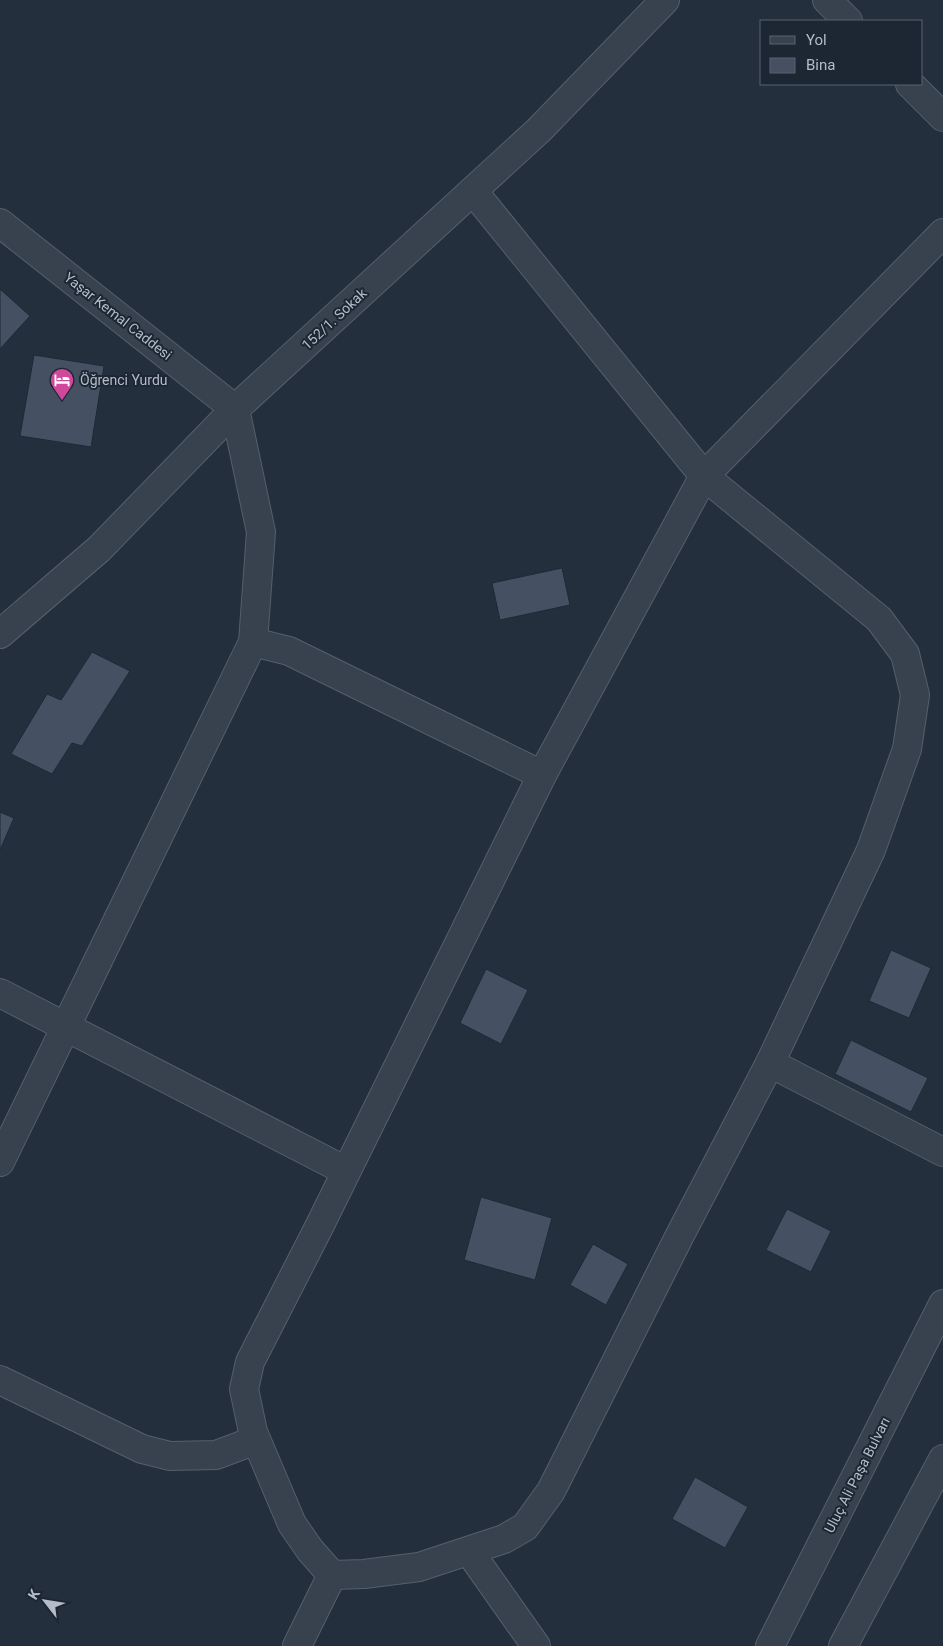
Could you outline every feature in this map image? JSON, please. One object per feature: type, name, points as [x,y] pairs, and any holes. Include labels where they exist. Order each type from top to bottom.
[{"type":"street","name":"152/1. Sokak","points":[[6,620],[99,549],[235,409],[539,130],[665,0]]},
{"type":"street","points":[[827,0],[847,20]]},
{"type":"street","points":[[911,85],[943,117]]},
{"type":"street","points":[[332,1575],[364,1574],[419,1567],[504,1539],[525,1527],[551,1491],[770,1063],[871,850],[906,749],[916,695],[905,654],[879,619],[704,476],[473,191]]},
{"type":"street","name":"Yaşar Kemal Caddesi","points":[[0,223],[235,409]]},
{"type":"street","points":[[332,1575],[310,1550],[292,1524],[256,1440],[244,1389],[250,1362],[319,1227],[542,775],[704,476],[943,233]]},
{"type":"street","points":[[0,1162],[253,642],[261,532],[235,409]]},
{"type":"street","points":[[253,642],[289,651],[542,775]]},
{"type":"street","points":[[0,993],[346,1171]]},
{"type":"street","points":[[770,1063],[943,1152]]},
{"type":"street","name":"Uluç Ali Paşa Bulvarı","points":[[770,1646],[943,1304]]},
{"type":"street","points":[[0,1380],[142,1449],[170,1456],[216,1455],[256,1440]]},
{"type":"street","points":[[843,1646],[943,1458]]},
{"type":"street","points":[[469,1551],[536,1646]]},
{"type":"street","points":[[297,1646],[332,1575]]},
{"type":"building","points":[[0,289],[30,316],[0,349]]},
{"type":"building","name":"Öğrenci Yurdu","points":[[34,355],[104,366],[91,447],[20,436]]},
{"type":"building","points":[[562,568],[570,605],[500,620],[492,583]]},
{"type":"building","points":[[92,652],[130,671],[82,746],[72,743],[52,774],[11,754],[47,694],[61,700]]},
{"type":"building","points":[[0,812],[14,818],[0,850]]},
{"type":"building","points":[[891,950],[931,968],[909,1018],[869,1001]]},
{"type":"building","points":[[486,969],[528,990],[501,1044],[460,1023]]},
{"type":"building","points":[[851,1040],[928,1078],[911,1112],[835,1074]]},
{"type":"building","points":[[481,1197],[552,1218],[535,1280],[464,1260]]},
{"type":"building","points":[[787,1209],[831,1231],[811,1272],[766,1250]]},
{"type":"building","points":[[593,1244],[628,1264],[606,1305],[570,1285]]},
{"type":"building","points":[[695,1477],[748,1507],[725,1548],[672,1519]]},
{"type":"place","name":"Öğrenci Yurdu","points":[[62,401]]}]
